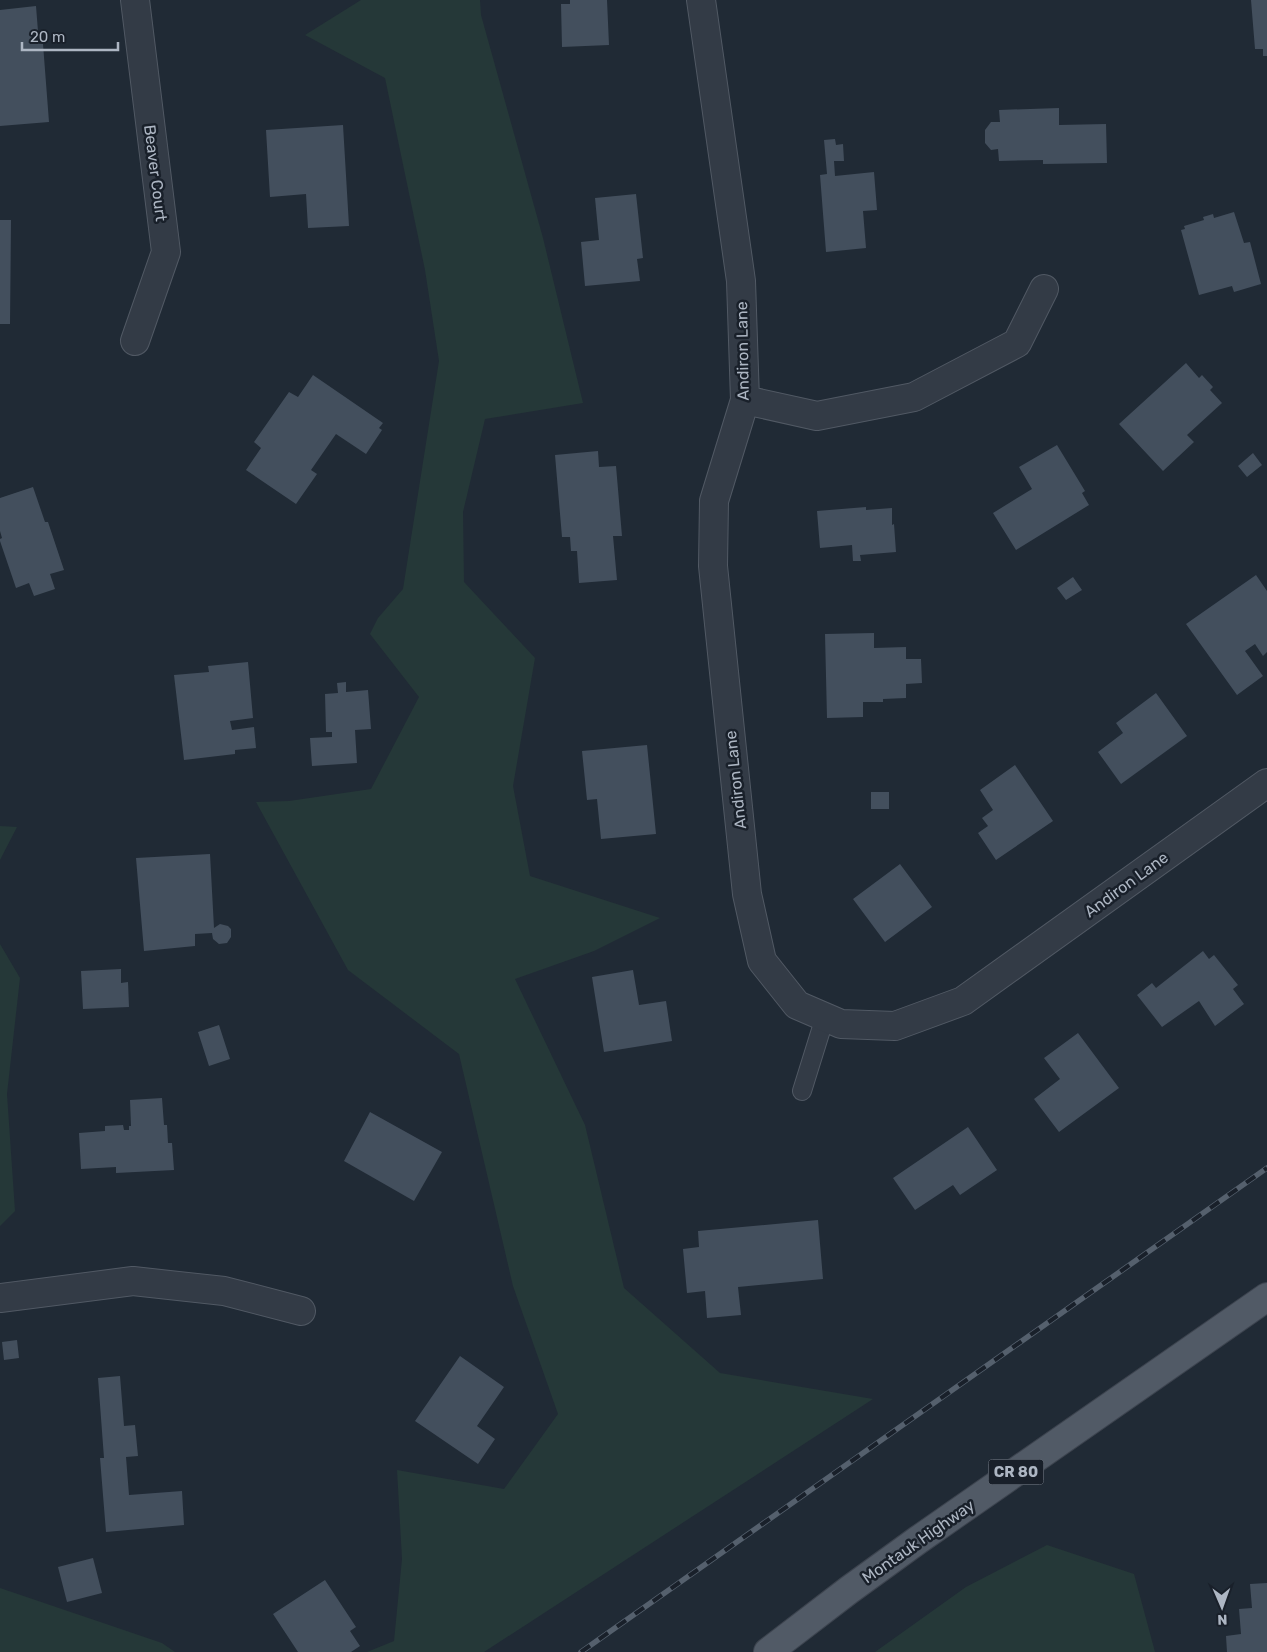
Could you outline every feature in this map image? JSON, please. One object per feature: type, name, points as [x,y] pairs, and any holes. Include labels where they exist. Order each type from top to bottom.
[{"type":"main road","name":"Montauk Highway","points":[[768,1652],[903,1551],[1267,1297]]},
{"type":"street","name":"Beaver Court","points":[[135,0],[166,252],[135,341]]},
{"type":"street","name":"Andiron Lane","points":[[701,0],[741,281],[745,400],[714,501],[713,566],[747,894],[762,961],[797,1005],[841,1024],[895,1026],[963,1001],[1267,783]]},
{"type":"street","points":[[745,400],[817,416],[914,397],[1017,343],[1044,288]]},
{"type":"street","points":[[0,1298],[133,1281],[224,1292],[301,1311]]},
{"type":"lane","points":[[802,1091],[825,1017]]},
{"type":"shaded area","points":[[361,0],[480,0],[481,15],[543,238],[583,403],[485,419],[463,512],[464,582],[535,658],[513,786],[530,876],[660,918],[594,951],[515,979],[585,1125],[624,1288],[720,1373],[873,1399],[484,1652],[367,1652],[394,1641],[402,1559],[397,1470],[504,1489],[558,1414],[513,1286],[459,1054],[348,970],[256,802],[289,801],[371,789],[419,697],[370,634],[378,618],[403,589],[439,361],[425,270],[385,78],[305,35]]},
{"type":"shaded area","points":[[0,826],[17,827],[0,860]]},
{"type":"shaded area","points":[[0,944],[20,978],[7,1094],[15,1211],[0,1226]]},
{"type":"shaded area","points":[[1047,1545],[1134,1574],[1155,1652],[875,1652],[966,1587]]},
{"type":"shaded area","points":[[0,1588],[162,1643],[175,1652],[0,1652]]},
{"type":"building","points":[[570,0],[607,0],[609,45],[562,47],[561,4],[570,4]]},
{"type":"building","points":[[1251,0],[1267,0],[1267,56],[1263,56],[1263,49],[1255,49]]},
{"type":"building","points":[[36,6],[39,44],[43,44],[49,122],[0,126],[0,10]]},
{"type":"building","points":[[1059,108],[1059,125],[1106,124],[1107,163],[1043,164],[1043,160],[999,161],[998,149],[991,150],[985,143],[985,130],[991,122],[1000,122],[999,110]]},
{"type":"building","points":[[343,125],[349,226],[308,228],[306,194],[270,197],[266,130]]},
{"type":"building","points":[[835,139],[836,145],[843,144],[844,161],[834,161],[835,176],[874,172],[877,210],[863,211],[866,248],[826,252],[820,175],[827,174],[824,140]]},
{"type":"building","points":[[636,194],[643,258],[637,259],[640,281],[585,286],[581,242],[599,240],[595,198]]},
{"type":"building","points":[[1234,212],[1244,243],[1250,242],[1261,284],[1234,292],[1232,286],[1199,295],[1181,230],[1185,229],[1184,226],[1204,220],[1203,217],[1213,214],[1214,218]]},
{"type":"building","points":[[0,220],[11,220],[10,324],[0,324]]},
{"type":"building","points":[[1186,363],[1199,378],[1202,375],[1213,387],[1210,390],[1222,403],[1187,435],[1194,442],[1163,471],[1119,424]]},
{"type":"building","points":[[313,375],[383,423],[379,428],[382,430],[366,454],[336,434],[311,470],[317,474],[296,504],[246,470],[261,448],[254,442],[289,392],[298,397]]},
{"type":"building","points":[[1057,445],[1085,491],[1082,493],[1089,505],[1016,550],[993,513],[1032,489],[1019,467]]},
{"type":"building","points":[[598,451],[599,467],[616,466],[622,536],[613,536],[617,580],[579,583],[577,551],[571,551],[570,537],[562,537],[555,455]]},
{"type":"building","points":[[1253,453],[1262,465],[1247,477],[1238,466]]},
{"type":"building","points":[[33,487],[45,522],[48,522],[64,570],[50,574],[55,589],[34,596],[29,583],[16,588],[0,541],[2,538],[0,531],[0,498]]},
{"type":"building","points":[[866,507],[866,510],[892,508],[892,525],[894,524],[896,552],[860,555],[861,561],[853,561],[852,545],[820,548],[817,511]]},
{"type":"building","points":[[1256,575],[1267,591],[1267,652],[1263,656],[1255,644],[1245,651],[1263,676],[1237,695],[1186,624]]},
{"type":"building","points":[[1073,577],[1082,590],[1066,600],[1057,588]]},
{"type":"building","points":[[874,633],[874,648],[906,647],[906,659],[921,659],[922,683],[906,684],[906,698],[883,699],[883,702],[863,702],[863,717],[827,718],[825,634]]},
{"type":"building","points":[[248,662],[253,718],[230,721],[232,730],[254,727],[256,748],[235,750],[235,754],[184,760],[174,675],[209,672],[208,666]]},
{"type":"building","points":[[346,682],[346,692],[368,690],[371,729],[355,730],[357,763],[312,766],[310,738],[332,737],[332,732],[326,732],[325,694],[338,693],[337,683]]},
{"type":"building","points":[[1156,693],[1187,736],[1121,784],[1098,752],[1123,733],[1116,723]]},
{"type":"building","points":[[647,745],[656,834],[601,839],[597,799],[587,800],[582,751]]},
{"type":"building","points":[[1015,765],[1053,821],[996,860],[978,833],[988,826],[982,818],[993,810],[980,790]]},
{"type":"building","points":[[871,792],[889,792],[889,809],[871,809]]},
{"type":"building","points":[[210,854],[214,928],[220,924],[231,929],[231,937],[227,943],[219,944],[213,939],[212,933],[195,934],[195,946],[144,951],[136,858]]},
{"type":"building","points":[[900,864],[932,907],[885,942],[853,899]]},
{"type":"building","points":[[1203,951],[1209,959],[1214,955],[1238,985],[1233,989],[1244,1004],[1215,1026],[1199,1001],[1162,1027],[1137,995],[1152,983],[1156,988]]},
{"type":"building","points":[[121,969],[121,983],[128,982],[129,1007],[83,1009],[81,971]]},
{"type":"building","points":[[633,970],[639,1005],[666,1001],[672,1041],[604,1052],[592,977]]},
{"type":"building","points":[[219,1025],[230,1059],[209,1066],[198,1032]]},
{"type":"building","points":[[1078,1033],[1119,1088],[1059,1132],[1034,1099],[1060,1079],[1044,1058]]},
{"type":"building","points":[[162,1098],[164,1125],[167,1125],[168,1143],[172,1143],[174,1170],[116,1173],[116,1167],[81,1169],[79,1133],[105,1131],[105,1126],[123,1125],[124,1130],[129,1130],[129,1126],[131,1126],[130,1100]]},
{"type":"building","points":[[370,1112],[442,1152],[414,1201],[344,1161]]},
{"type":"building","points":[[968,1127],[997,1170],[960,1195],[953,1185],[915,1210],[893,1178]]},
{"type":"building","points":[[818,1220],[823,1279],[738,1287],[741,1315],[707,1318],[705,1291],[687,1293],[683,1249],[699,1247],[698,1231]]},
{"type":"building","points":[[17,1340],[19,1358],[4,1360],[2,1342]]},
{"type":"building","points":[[460,1356],[504,1387],[477,1426],[495,1439],[478,1464],[415,1421]]},
{"type":"building","points":[[120,1376],[124,1426],[135,1425],[138,1456],[126,1457],[129,1495],[182,1491],[184,1525],[106,1532],[100,1458],[104,1458],[98,1378]]},
{"type":"building","points":[[93,1558],[102,1593],[67,1602],[58,1567]]},
{"type":"building","points":[[325,1580],[356,1627],[350,1631],[360,1646],[351,1652],[298,1652],[273,1614]]},
{"type":"building","points":[[1267,1583],[1267,1652],[1227,1652],[1226,1636],[1241,1634],[1239,1609],[1252,1608],[1250,1584]]},
{"type":"railway","points":[[581,1652],[1267,1168]]}]
